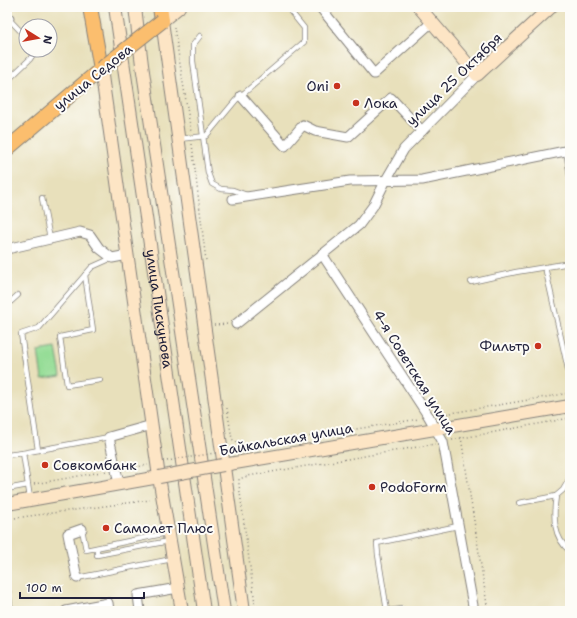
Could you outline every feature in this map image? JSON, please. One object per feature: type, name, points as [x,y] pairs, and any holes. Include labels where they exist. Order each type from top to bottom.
[{"type":"main road","points":[[90,7],[101,70]]},
{"type":"main road","name":"улица Пискунова","points":[[115,7],[204,611]]},
{"type":"main road","name":"улица Пискунова","points":[[135,7],[142,65],[224,611]]},
{"type":"main road","points":[[160,7],[244,611]]},
{"type":"main road","name":"улица Седова","points":[[7,149],[179,7]]},
{"type":"main road","points":[[419,7],[477,76]]},
{"type":"main road","name":"улица 25 Октября","points":[[477,76],[551,7]]},
{"type":"main road","name":"улица Пискунова","points":[[101,70],[159,477],[182,611]]},
{"type":"main road","name":"Байкальская улица","points":[[7,504],[223,465],[570,406]]},
{"type":"street","points":[[320,7],[374,74],[432,22]]},
{"type":"street","name":"улица 25 Октября","points":[[236,324],[358,225],[373,206],[404,149],[477,76]]},
{"type":"street","points":[[241,96],[285,146],[303,125],[315,130],[348,137],[391,98],[422,131]]},
{"type":"street","points":[[233,199],[350,181],[422,180],[568,150]]},
{"type":"street","points":[[7,249],[80,232],[90,235],[99,248],[112,258],[128,255]]},
{"type":"street","name":"4-я Советская улица","points":[[322,254],[429,417],[443,442],[474,611]]},
{"type":"street","points":[[119,484],[109,437],[152,425]]},
{"type":"street","points":[[77,578],[68,534],[82,529]]},
{"type":"street","points":[[140,611],[138,595],[178,588]]},
{"type":"street","points":[[67,611],[108,603],[109,611]]},
{"type":"lane","points":[[178,139],[205,136],[241,96],[304,42],[304,28],[288,7]]},
{"type":"lane","points":[[8,18],[18,29]]},
{"type":"lane","points":[[200,36],[193,45],[193,61],[205,136],[208,173],[212,184],[222,190],[233,190],[251,197]]},
{"type":"lane","points":[[7,80],[31,58]]},
{"type":"lane","points":[[568,150],[570,177]]},
{"type":"lane","points":[[42,198],[50,239]]},
{"type":"lane","points":[[38,450],[21,334],[39,328],[92,267],[112,258]]},
{"type":"lane","points":[[471,282],[516,272],[570,263]]},
{"type":"lane","points":[[545,267],[570,378]]},
{"type":"lane","points":[[86,275],[93,330],[60,337],[67,385],[100,380]]},
{"type":"lane","points":[[7,305],[18,295]]},
{"type":"lane","points":[[7,455],[109,437]]},
{"type":"lane","points":[[23,453],[30,500]]},
{"type":"lane","points":[[519,503],[556,496],[563,490],[570,478]]},
{"type":"lane","points":[[7,489],[28,485]]},
{"type":"lane","points":[[556,496],[554,509],[556,531],[559,540],[570,552]]},
{"type":"lane","points":[[402,611],[402,609],[388,611],[377,543],[458,526]]},
{"type":"lane","points":[[82,529],[86,550],[170,537]]},
{"type":"lane","points":[[97,548],[97,556],[170,537]]},
{"type":"lane","points":[[77,578],[173,558]]},
{"type":"lane","points":[[7,583],[12,611]]},
{"type":"path","points":[[174,27],[192,138],[207,262]]},
{"type":"path","points":[[214,325],[236,324]]},
{"type":"path","points":[[227,408],[232,439],[243,447],[570,393]]},
{"type":"path","points":[[256,611],[239,479],[256,474],[443,442],[461,437],[570,418]]},
{"type":"path","points":[[461,437],[488,611]]},
{"type":"path","points":[[168,461],[215,453]]},
{"type":"path","points":[[28,485],[148,465]]},
{"type":"path","points":[[7,519],[150,500]]},
{"type":"green space","points":[[56,348],[61,376],[42,379],[38,351]]},
{"type":"place","name":"Oni","points":[[337,86]]},
{"type":"place","name":"Лока","points":[[356,103]]},
{"type":"place","name":"Фильтр","points":[[538,346]]},
{"type":"place","name":"Совкомбанк","points":[[45,465]]},
{"type":"place","name":"PodoForm","points":[[372,487]]},
{"type":"place","name":"Самолет Плюс","points":[[106,528]]}]
